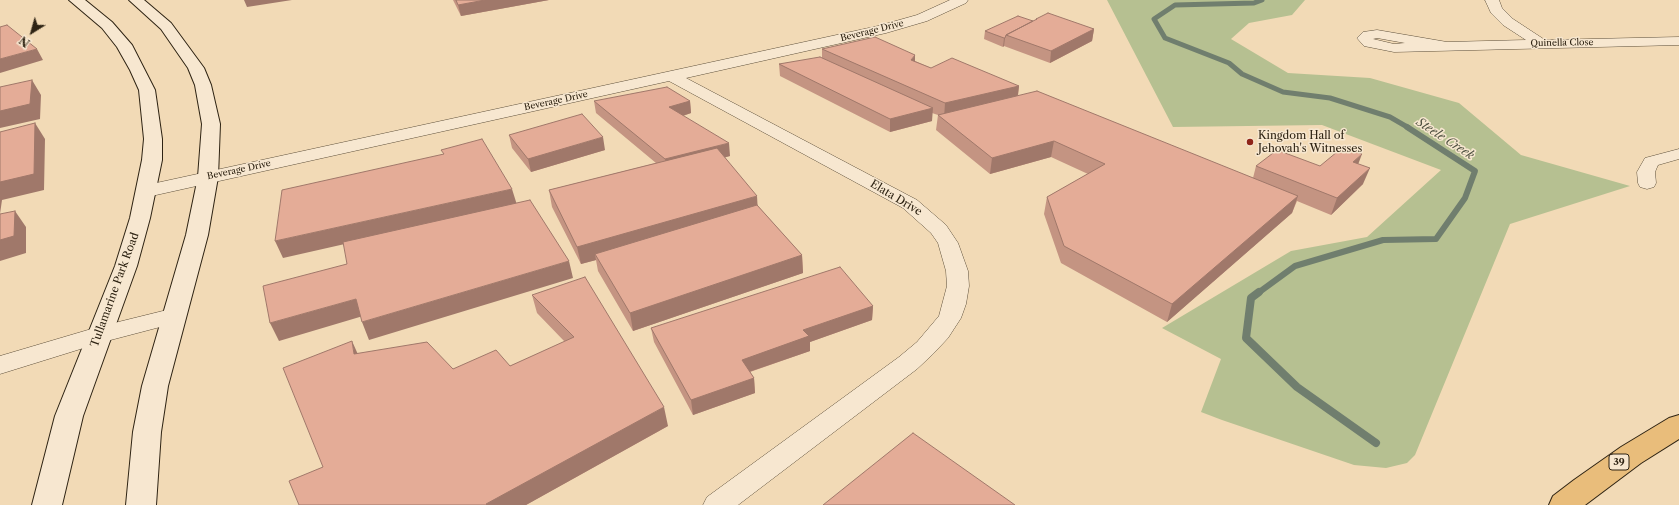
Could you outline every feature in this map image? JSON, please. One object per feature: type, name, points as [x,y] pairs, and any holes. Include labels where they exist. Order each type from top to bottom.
[{"type":"main road","name":"39","points":[[1564,505],[1584,488],[1631,455],[1679,425]]},
{"type":"street","name":"Tullamarine Park Road","points":[[47,505],[69,416],[98,335],[126,266],[147,191],[152,160],[153,139],[146,90],[138,70],[124,45],[107,25],[76,0]]},
{"type":"street","points":[[136,0],[151,12],[176,38],[196,68],[203,85],[211,124],[208,177],[197,235],[155,386],[147,432],[141,505]]},
{"type":"street","name":"Beverage Drive","points":[[147,191],[881,30],[922,18],[961,0]]},
{"type":"street","points":[[1492,0],[1496,10],[1508,22],[1540,43]]},
{"type":"street","name":"Quinella Close","points":[[1444,46],[1679,41]]},
{"type":"street","name":"Elata Drive","points":[[671,76],[910,204],[939,229],[948,242],[958,271],[957,292],[950,318],[940,332],[925,348],[908,363],[717,505]]},
{"type":"street","points":[[1647,183],[1646,172],[1651,162],[1664,157],[1679,154]]},
{"type":"street","points":[[0,365],[98,335],[175,316]]},
{"type":"green space","points":[[1107,0],[1305,0],[1292,15],[1249,23],[1231,39],[1288,73],[1370,78],[1459,103],[1521,155],[1630,186],[1510,224],[1415,455],[1407,463],[1386,468],[1354,465],[1222,420],[1201,412],[1221,359],[1162,328],[1291,251],[1367,237],[1441,170],[1322,125],[1173,127]]},
{"type":"building","points":[[456,0],[485,0],[458,5]]},
{"type":"building","points":[[1048,13],[1094,29],[1051,51],[1006,35]]},
{"type":"building","points":[[1018,16],[1033,21],[1006,35],[1005,38],[985,31]]},
{"type":"building","points":[[7,25],[37,49],[0,59],[0,27]]},
{"type":"building","points":[[875,37],[915,55],[911,60],[931,68],[952,58],[1019,86],[945,103],[822,49]]},
{"type":"building","points":[[820,57],[933,108],[890,119],[779,64]]},
{"type":"building","points":[[32,80],[30,104],[0,111],[0,87]]},
{"type":"building","points":[[667,87],[690,101],[669,107],[729,143],[665,159],[594,101]]},
{"type":"building","points":[[1037,91],[1298,196],[1172,304],[1064,246],[1047,197],[1105,164],[1054,141],[992,158],[938,115]]},
{"type":"building","points":[[582,114],[603,137],[528,159],[509,135]]},
{"type":"building","points":[[35,123],[34,174],[0,182],[0,132]]},
{"type":"building","points":[[482,139],[512,189],[275,241],[282,190],[444,154],[441,150]]},
{"type":"building","points":[[1343,147],[1362,154],[1353,162],[1370,168],[1337,198],[1256,166],[1277,150],[1320,166]]},
{"type":"building","points":[[717,148],[757,196],[577,247],[549,190]]},
{"type":"building","points":[[530,200],[569,261],[362,322],[356,299],[270,323],[263,286],[347,264],[343,242]]},
{"type":"building","points":[[757,205],[802,255],[630,313],[595,254]]},
{"type":"building","points":[[15,211],[14,236],[0,240],[0,214]]},
{"type":"building","points":[[840,267],[873,306],[803,330],[809,336],[742,360],[754,378],[691,400],[651,328]]},
{"type":"building","points":[[585,277],[664,407],[486,504],[487,505],[299,505],[289,481],[323,467],[283,368],[352,341],[354,354],[427,342],[453,369],[496,350],[510,366],[574,337],[532,295]]},
{"type":"building","points":[[913,433],[1015,505],[823,505]]},
{"type":"waterway","name":"Steele Creek","points":[[1262,0],[1254,3],[1175,5],[1154,19],[1165,38],[1229,63],[1242,74],[1283,92],[1330,98],[1390,117],[1409,128]]},
{"type":"waterway","name":"Steele Creek","points":[[1258,293],[1295,266],[1383,240],[1436,239],[1465,198],[1475,171],[1407,127]]},
{"type":"waterway","name":"Steele Creek","points":[[1259,292],[1251,298],[1246,338],[1297,387],[1376,443]]},
{"type":"place","name":"Kingdom Hall of Jehovah's Witnesses","points":[[1250,142]]}]
